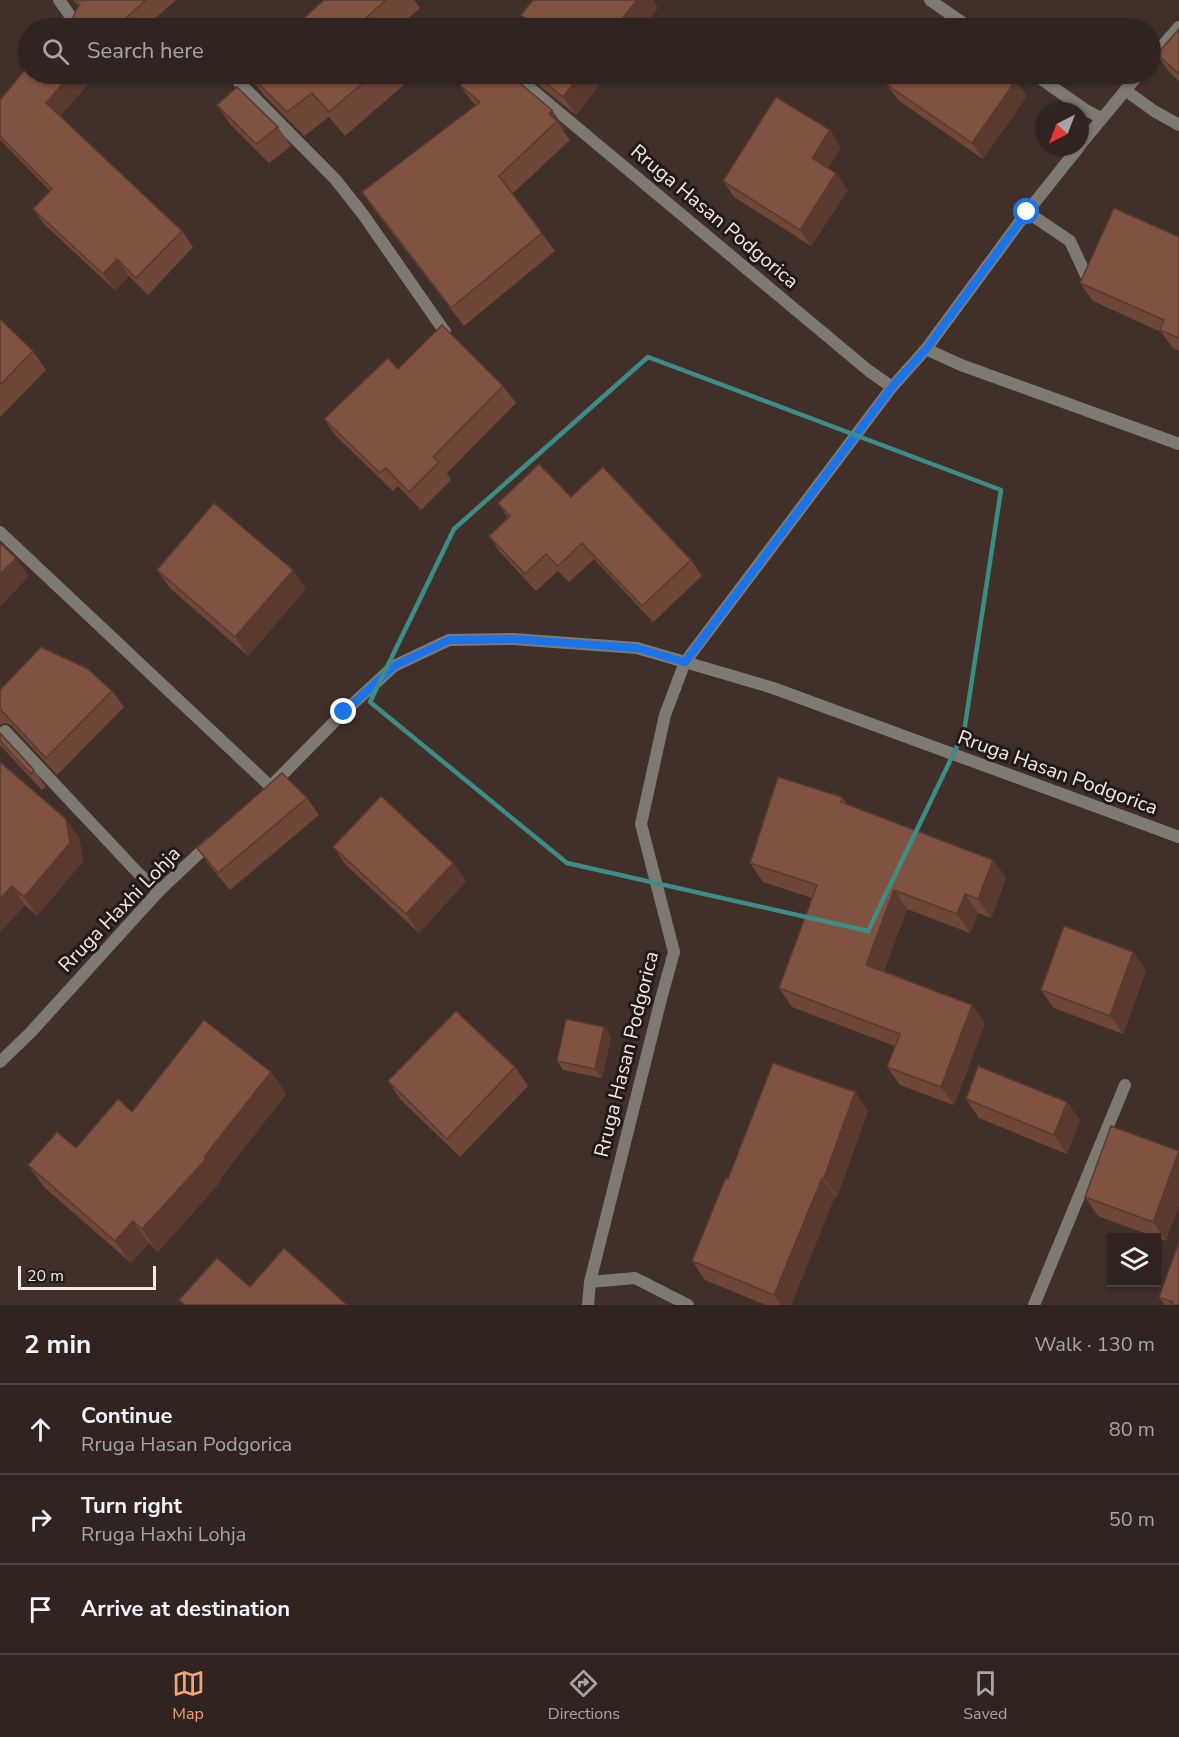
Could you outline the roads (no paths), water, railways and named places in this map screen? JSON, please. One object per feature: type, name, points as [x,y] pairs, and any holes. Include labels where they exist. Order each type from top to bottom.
[{"type":"street","points":[[59,0],[72,18]]},
{"type":"street","points":[[930,0],[956,18]]},
{"type":"street","points":[[1161,47],[1179,27]]},
{"type":"street","points":[[241,84],[334,179],[362,213],[445,332]]},
{"type":"street","name":"Rruga Hasan Podgorica","points":[[525,84],[892,387]]},
{"type":"street","points":[[1048,84],[1101,118]]},
{"type":"street","name":"Rruga Hasan Podgorica","points":[[1089,133],[1130,84]]},
{"type":"street","points":[[1125,90],[1154,111],[1179,125]]},
{"type":"street","name":"Rruga Hasan Podgorica","points":[[588,1305],[590,1282],[660,999],[674,952],[641,824],[665,715],[685,662],[892,387],[926,349],[1071,156]]},
{"type":"street","points":[[1027,212],[1070,241],[1090,284]]},
{"type":"street","points":[[926,349],[961,365],[1179,444]]},
{"type":"street","points":[[0,532],[266,791],[344,712],[394,666],[449,640],[513,639],[637,648],[685,662]]},
{"type":"street","name":"Rruga Hasan Podgorica","points":[[685,662],[773,688],[1179,837]]},
{"type":"street","points":[[5,731],[138,873],[159,891]]},
{"type":"street","name":"Rruga Haxhi Lohja","points":[[0,1062],[31,1032],[159,891],[219,835]]},
{"type":"street","points":[[1034,1305],[1125,1085]]},
{"type":"street","points":[[590,1282],[634,1278],[688,1305]]}]
